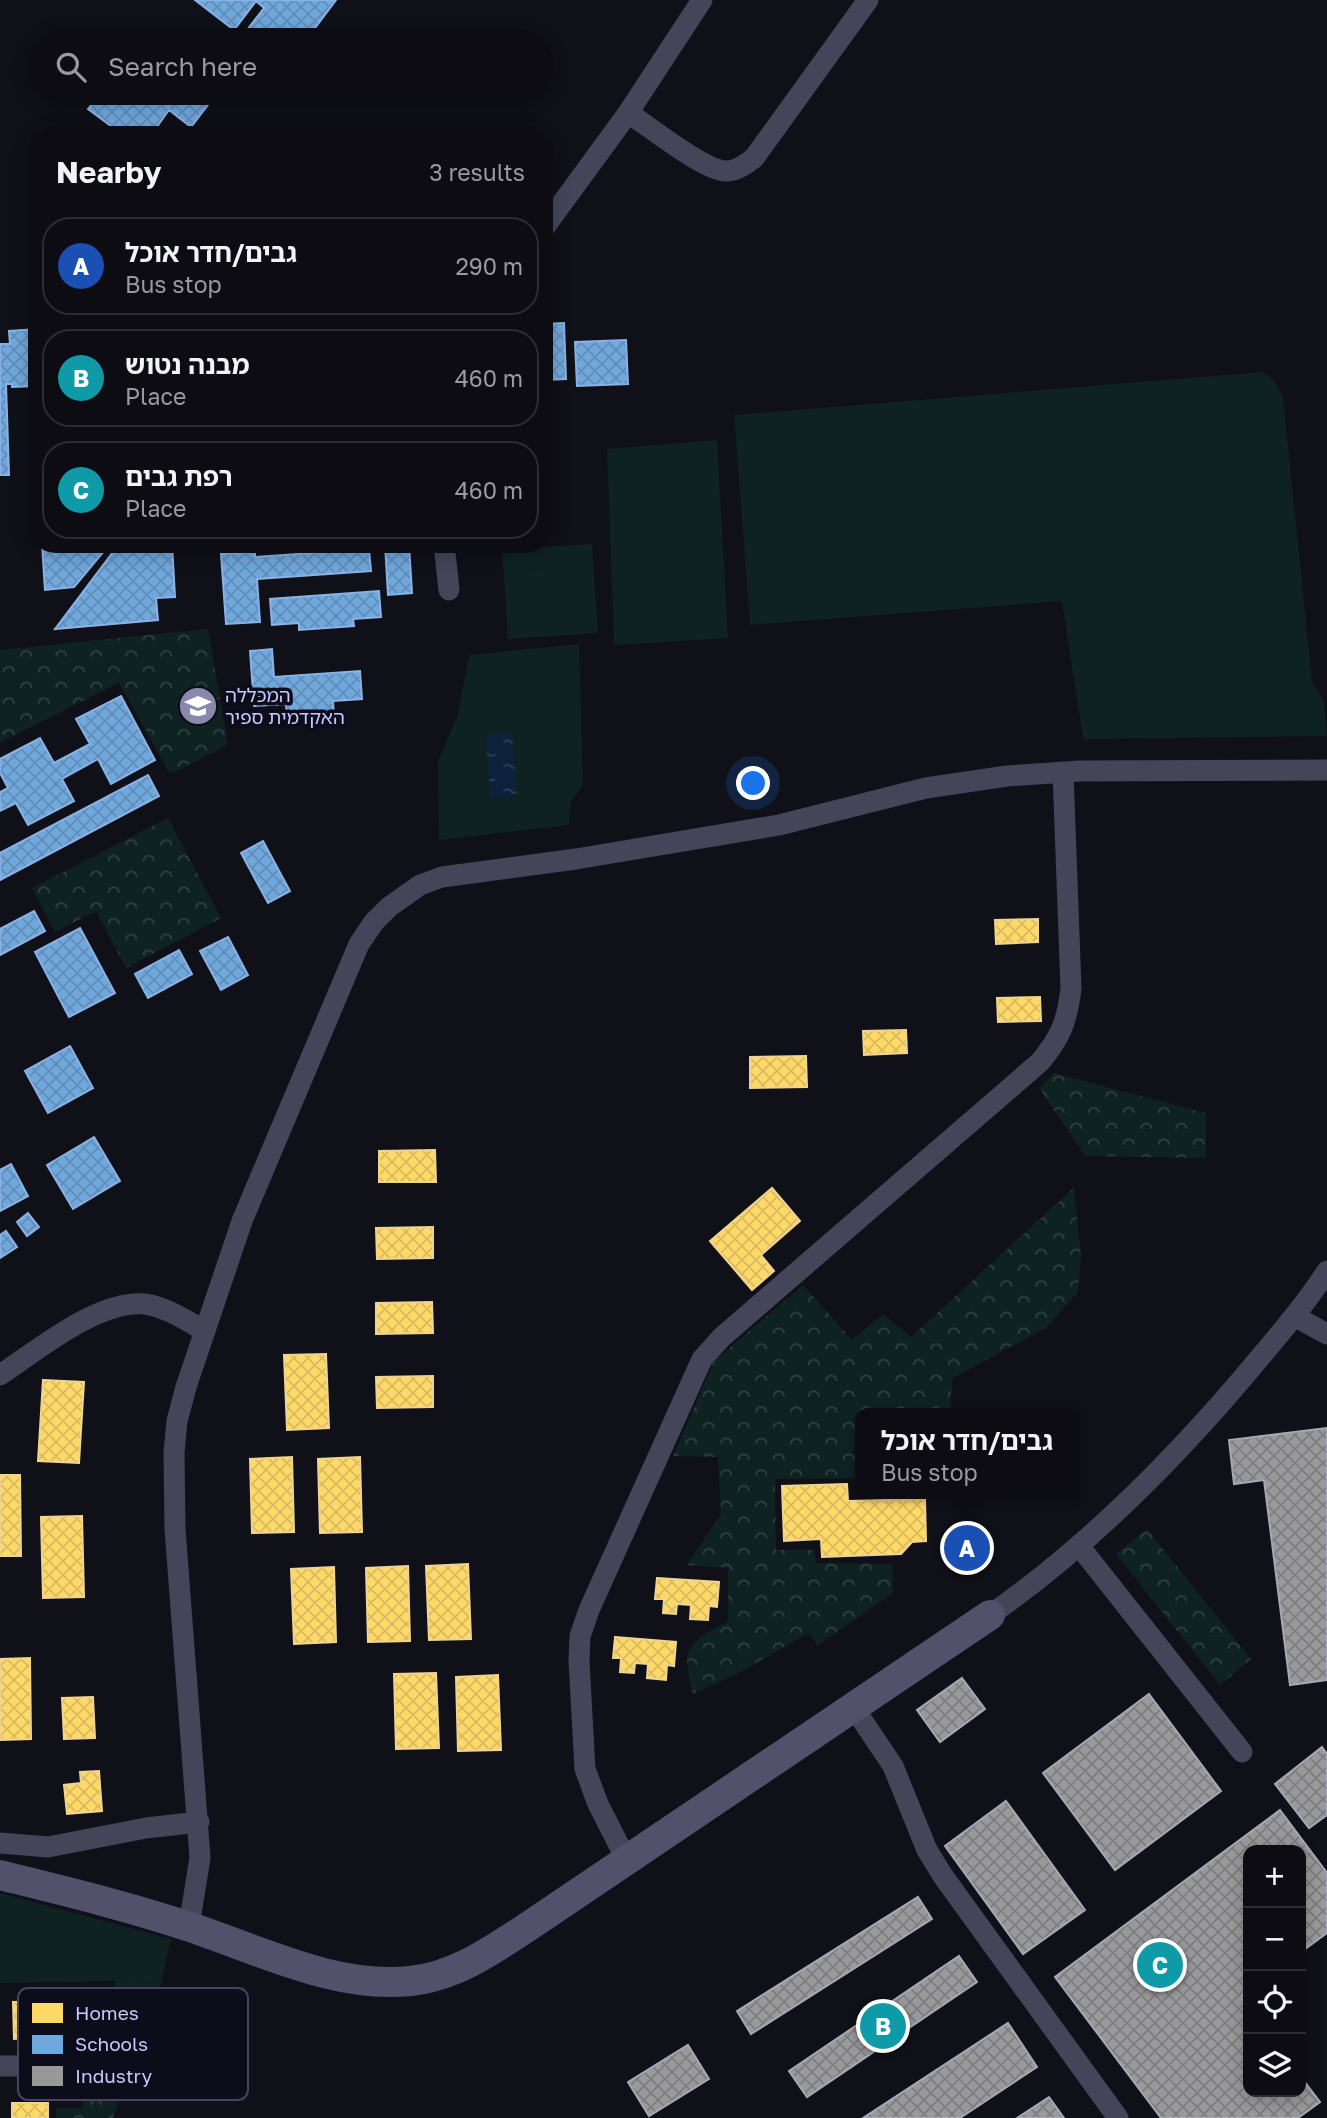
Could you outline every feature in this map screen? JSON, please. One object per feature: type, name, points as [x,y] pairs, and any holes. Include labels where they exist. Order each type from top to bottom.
[{"type":"street","points":[[553,216],[628,113],[702,0]]},
{"type":"street","points":[[628,113],[710,168],[726,171],[743,167],[754,158],[869,0]]},
{"type":"street","points":[[445,553],[449,590]]},
{"type":"street","points":[[189,1926],[200,1858],[173,1489],[177,1421],[242,1221],[359,944],[374,922],[403,895],[442,877],[576,859],[779,825],[938,786],[1007,776],[1063,772],[1327,770]]},
{"type":"street","points":[[627,1861],[598,1804],[585,1769],[579,1661],[580,1636],[589,1610],[702,1359],[722,1336],[1040,1062],[1056,1043],[1067,1018],[1071,989],[1063,772]]},
{"type":"street","points":[[0,1875],[130,1908],[330,1975],[376,1983],[412,1981],[452,1971],[471,1962],[627,1861],[1036,1583],[1080,1547],[1177,1452],[1294,1316],[1327,1271]]},
{"type":"street","points":[[0,1375],[87,1319],[113,1307],[146,1304],[205,1331]]},
{"type":"street","points":[[1294,1316],[1327,1334]]},
{"type":"street","points":[[1080,1547],[1242,1752]]},
{"type":"street","points":[[854,1708],[893,1766],[927,1850],[943,1876],[1118,2118]]},
{"type":"street","points":[[0,1843],[48,1847],[70,1845],[146,1828],[199,1822]]},
{"type":"street","points":[[0,2066],[18,2066]]},
{"type":"green space","points":[[1263,372],[1274,381],[1283,397],[1312,681],[1324,701],[1327,736],[1083,739],[1062,601],[750,625],[734,415]]},
{"type":"green space","points":[[717,440],[728,638],[614,645],[607,449]]},
{"type":"green space","points":[[592,544],[598,633],[508,639],[502,553],[553,553],[553,547]]},
{"type":"green space","points":[[208,629],[228,745],[170,774],[119,683],[0,743],[0,650]]},
{"type":"green space","points":[[579,644],[583,785],[570,803],[569,825],[439,840],[438,761],[458,714],[469,655]]},
{"type":"green space","points":[[168,818],[221,918],[126,968],[96,911],[55,932],[32,888]]},
{"type":"green space","points":[[1054,1073],[1206,1113],[1206,1158],[1085,1156],[1039,1088]]},
{"type":"green space","points":[[1074,1188],[1081,1257],[1078,1292],[1046,1328],[952,1378],[950,1408],[855,1408],[855,1478],[775,1479],[776,1550],[814,1550],[816,1563],[892,1564],[893,1593],[818,1645],[809,1633],[744,1670],[693,1694],[687,1665],[690,1648],[703,1636],[728,1621],[728,1568],[687,1565],[721,1514],[718,1457],[673,1456],[714,1361],[803,1285],[852,1340],[883,1314],[911,1337]]},
{"type":"green space","points":[[1147,1529],[1251,1659],[1220,1685],[1116,1554]]},
{"type":"green space","points":[[0,1893],[171,1939],[161,1983],[0,1983]]},
{"type":"green space","points":[[115,1981],[161,1983],[159,1988],[115,1988]]},
{"type":"green space","points":[[83,2100],[119,2100],[113,2118],[56,2118],[56,2108],[82,2108]]},
{"type":"water","points":[[512,732],[517,796],[491,798],[485,734]]},
{"type":"building: Homes","points":[[1038,919],[1038,942],[996,944],[995,920]]},
{"type":"building: Homes","points":[[1040,997],[1041,1021],[998,1022],[997,998]]},
{"type":"building: Homes","points":[[906,1030],[907,1053],[864,1055],[863,1031]]},
{"type":"building: Homes","points":[[806,1056],[807,1087],[750,1088],[750,1057]]},
{"type":"building: Homes","points":[[435,1150],[436,1182],[379,1182],[379,1151]]},
{"type":"building: Homes","points":[[772,1188],[800,1221],[761,1255],[774,1271],[752,1290],[710,1241]]},
{"type":"building: Homes","points":[[433,1227],[433,1258],[377,1259],[376,1228]]},
{"type":"building: Homes","points":[[432,1302],[433,1333],[376,1334],[376,1303]]},
{"type":"building: Homes","points":[[326,1354],[329,1428],[287,1430],[284,1355]]},
{"type":"building: Homes","points":[[433,1376],[433,1407],[377,1408],[376,1377]]},
{"type":"building: Homes","points":[[43,1380],[84,1382],[79,1463],[38,1461]]},
{"type":"building: Homes","points":[[292,1457],[294,1532],[252,1533],[250,1459]]},
{"type":"building: Homes","points":[[360,1457],[362,1532],[320,1533],[318,1459]]},
{"type":"building: Homes","points":[[0,1475],[20,1475],[21,1556],[0,1556]]},
{"type":"building: Homes","points":[[847,1484],[848,1501],[925,1499],[926,1541],[912,1542],[901,1554],[822,1557],[821,1539],[784,1541],[782,1486]]},
{"type":"building: Homes","points":[[82,1516],[84,1597],[43,1598],[41,1517]]},
{"type":"building: Homes","points":[[468,1564],[471,1639],[429,1640],[426,1566]]},
{"type":"building: Homes","points":[[408,1566],[410,1641],[368,1642],[366,1568]]},
{"type":"building: Homes","points":[[334,1567],[336,1642],[294,1644],[291,1569]]},
{"type":"building: Homes","points":[[657,1578],[719,1582],[717,1607],[709,1606],[708,1620],[690,1619],[691,1605],[677,1604],[676,1614],[663,1613],[664,1599],[655,1599]]},
{"type":"building: Homes","points":[[615,1637],[676,1642],[674,1666],[667,1665],[666,1680],[647,1678],[648,1664],[635,1663],[634,1673],[620,1672],[621,1658],[613,1658]]},
{"type":"building: Homes","points":[[30,1658],[31,1739],[0,1740],[0,1659]]},
{"type":"building: Homes","points":[[436,1673],[439,1748],[396,1749],[394,1674]]},
{"type":"building: Homes","points":[[498,1675],[501,1750],[458,1751],[456,1677]]},
{"type":"building: Homes","points":[[93,1697],[95,1738],[64,1739],[62,1698]]},
{"type":"building: Homes","points":[[99,1771],[102,1811],[67,1814],[64,1785],[81,1783],[80,1772]]},
{"type":"building: Homes","points":[[13,2002],[18,2002],[18,2039],[14,2039]]},
{"type":"building: Homes","points":[[12,2103],[48,2103],[48,2118],[12,2118]]},
{"type":"building: Schools","points":[[195,0],[336,0],[315,28],[249,28],[264,8],[256,1],[236,28],[231,28]]},
{"type":"building: Schools","points":[[91,105],[208,105],[192,126],[169,110],[157,126],[111,126],[88,109]]},
{"type":"building: Schools","points":[[564,323],[566,379],[553,380],[553,324]]},
{"type":"building: Schools","points":[[28,330],[28,386],[12,387],[12,384],[6,384],[9,475],[0,475],[0,344],[10,344],[9,331]]},
{"type":"building: Schools","points":[[626,340],[628,384],[577,386],[575,342]]},
{"type":"building: Schools","points":[[43,553],[102,553],[74,587],[45,590]]},
{"type":"building: Schools","points":[[112,553],[173,553],[175,597],[156,598],[158,620],[55,629]]},
{"type":"building: Schools","points":[[255,553],[255,557],[369,553],[371,571],[257,579],[260,622],[226,624],[221,554]]},
{"type":"building: Schools","points":[[386,553],[410,553],[412,593],[388,595]]},
{"type":"building: Schools","points":[[379,591],[381,617],[353,619],[354,626],[299,630],[299,623],[272,625],[270,599]]},
{"type":"building: Schools","points":[[272,649],[274,677],[360,671],[362,699],[333,701],[334,715],[287,718],[286,704],[254,706],[250,651]]},
{"type":"building: Schools","points":[[121,696],[155,760],[111,784],[98,759],[62,779],[74,801],[28,825],[16,803],[0,811],[0,792],[8,788],[0,773],[0,759],[40,738],[54,763],[90,744],[76,719]]},
{"type":"building: Schools","points":[[148,775],[159,796],[0,880],[0,853]]},
{"type":"building: Schools","points":[[263,841],[290,891],[268,903],[241,853]]},
{"type":"building: Schools","points":[[34,911],[45,931],[0,955],[0,929]]},
{"type":"building: Schools","points":[[80,928],[115,993],[69,1017],[35,952]]},
{"type":"building: Schools","points":[[228,937],[248,975],[221,990],[200,951]]},
{"type":"building: Schools","points":[[179,950],[192,974],[148,998],[135,974]]},
{"type":"building: Schools","points":[[70,1046],[93,1088],[48,1113],[25,1071]]},
{"type":"building: Schools","points":[[94,1137],[120,1181],[73,1209],[47,1165]]},
{"type":"building: Schools","points":[[11,1164],[28,1196],[0,1211],[0,1170]]},
{"type":"building: Schools","points":[[28,1213],[39,1227],[27,1236],[17,1222]]},
{"type":"building: Schools","points":[[6,1231],[17,1247],[0,1258],[0,1235]]},
{"type":"building: Industry","points":[[1327,1428],[1327,1680],[1290,1685],[1264,1480],[1234,1484],[1229,1440]]},
{"type":"building: Industry","points":[[962,1678],[985,1709],[940,1742],[917,1710]]},
{"type":"building: Industry","points":[[1149,1694],[1221,1791],[1115,1870],[1043,1773]]},
{"type":"building: Industry","points":[[1322,1747],[1327,1754],[1327,1815],[1309,1828],[1275,1784]]},
{"type":"building: Industry","points":[[1006,1801],[1085,1910],[1023,1954],[945,1846]]},
{"type":"building: Industry","points":[[1280,1810],[1327,1873],[1327,1933],[1306,1948],[1306,1845],[1243,1845],[1243,2097],[1306,2097],[1306,2084],[1320,2102],[1298,2118],[1161,2118],[1055,1977]]},
{"type":"building: Industry","points":[[918,1897],[932,1919],[751,2034],[737,2011]]},
{"type":"building: Industry","points":[[959,1956],[977,1982],[807,2097],[789,2071]]},
{"type":"building: Industry","points":[[1008,2023],[1037,2067],[960,2118],[863,2118]]},
{"type":"building: Industry","points":[[688,2045],[709,2079],[649,2116],[628,2082]]},
{"type":"building: Industry","points":[[1049,2097],[1064,2118],[1017,2118]]},
{"type":"place","name":"המכללה האקדמית ספיר","points":[[198,706]]},
{"type":"place","name":"גבים/חדר אוכל","points":[[967,1548]]},
{"type":"place","name":"רפת גבים","points":[[1160,1965]]},
{"type":"place","name":"מבנה נטוש","points":[[883,2026]]}]
